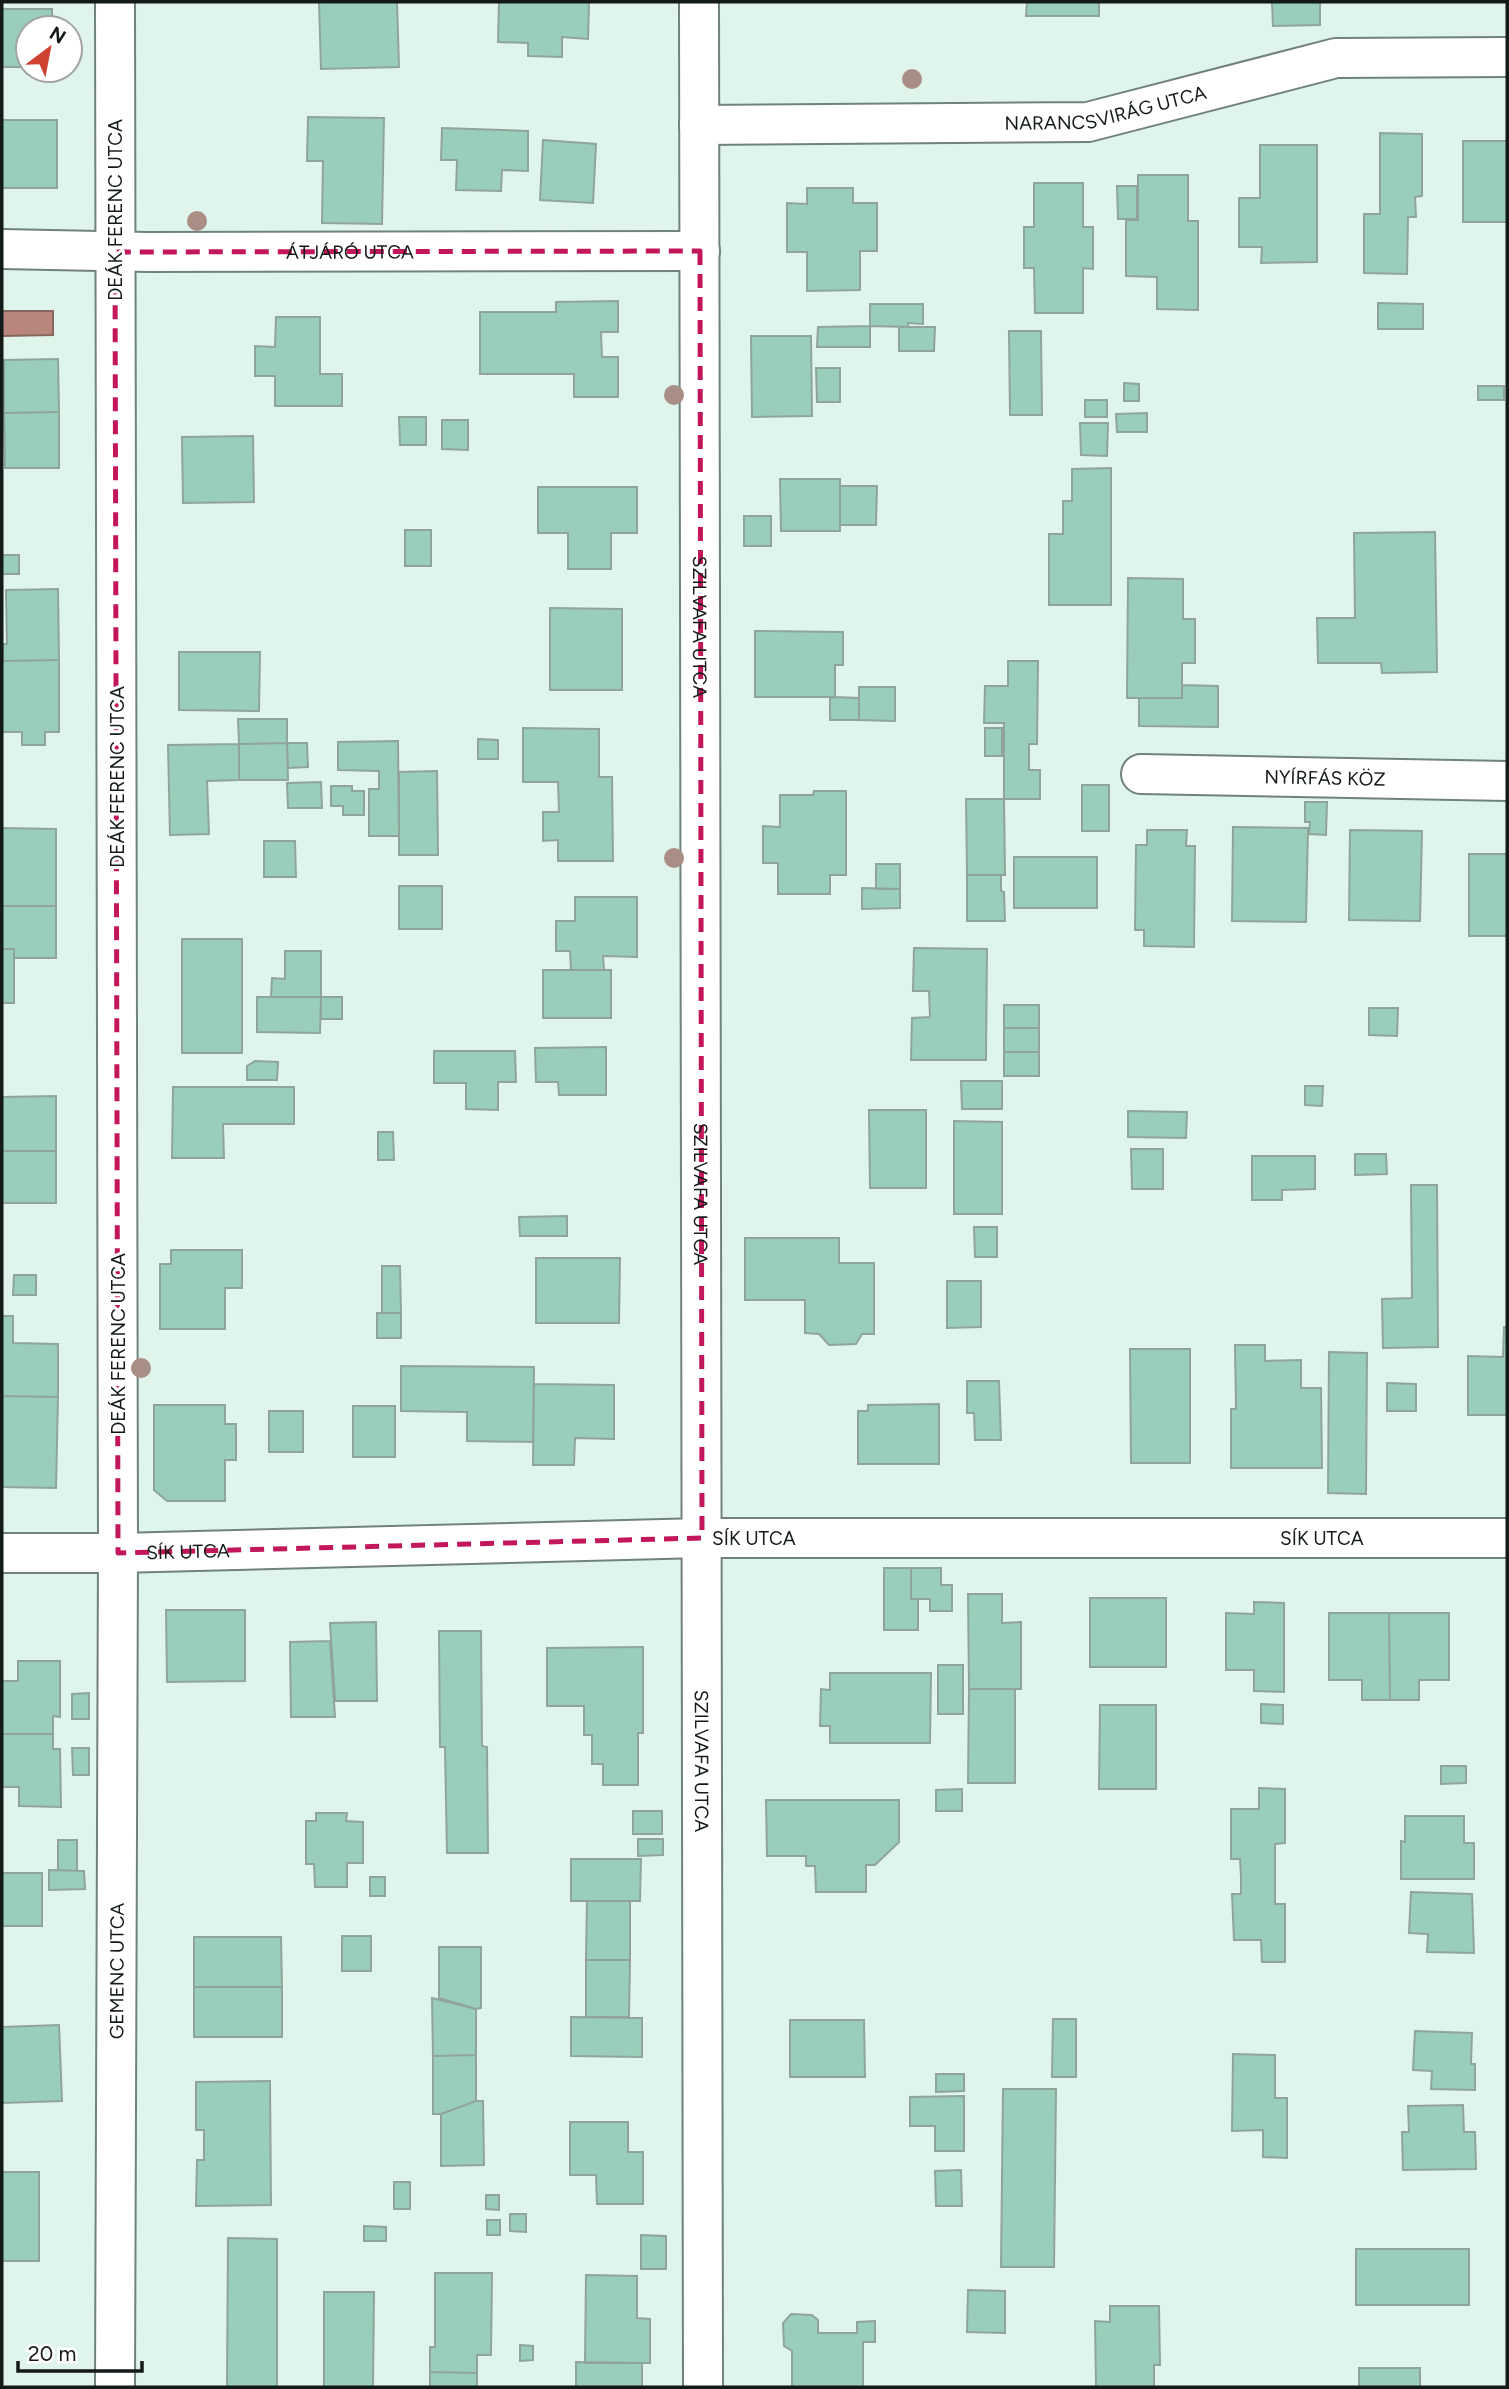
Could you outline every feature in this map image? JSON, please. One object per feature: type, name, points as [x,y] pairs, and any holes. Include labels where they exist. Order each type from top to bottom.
[{"type":"street","name":"DEÁK FERENC UTCA","points":[[116,2],[118,1553]]},
{"type":"street","name":"SZILVAFA UTCA","points":[[699,2],[703,2387]]},
{"type":"street","name":"NARANCSVIRÁG UTCA","points":[[699,125],[1088,122],[1336,58],[1507,57]]},
{"type":"street","name":"ÁTJÁRÓ UTCA","points":[[2,249],[115,252],[700,251]]},
{"type":"street","name":"NYÍRFÁS KÖZ","points":[[1140,774],[1507,781]]},
{"type":"street","name":"SÍK UTCA","points":[[2,1553],[118,1553],[702,1538],[1507,1538]]},
{"type":"street","name":"GEMENC UTCA","points":[[116,2387],[118,1553]]},
{"type":"highlighted area","points":[[700,251],[702,1538],[118,1553],[115,252]]},
{"type":"shaded area","points":[[2,311],[53,311],[53,335],[2,336]]},
{"type":"building","points":[[319,2],[397,2],[399,67],[321,69]]},
{"type":"building","points":[[499,2],[589,2],[588,39],[562,37],[562,57],[528,56],[528,43],[498,42]]},
{"type":"building","points":[[1027,2],[1099,2],[1099,16],[1026,16]]},
{"type":"building","points":[[1272,2],[1320,2],[1320,25],[1273,26]]},
{"type":"building","points":[[2,9],[52,9],[52,14],[14,14],[14,67],[2,67]]},
{"type":"building","points":[[308,117],[384,118],[382,224],[322,223],[323,161],[307,161]]},
{"type":"building","points":[[2,120],[57,120],[57,188],[2,188]]},
{"type":"building","points":[[442,128],[528,131],[528,171],[502,170],[501,191],[456,190],[457,160],[441,160]]},
{"type":"building","points":[[1380,133],[1422,134],[1422,196],[1415,197],[1416,217],[1408,217],[1407,274],[1364,273],[1364,214],[1380,214]]},
{"type":"building","points":[[543,140],[596,144],[593,203],[540,200]]},
{"type":"building","points":[[1463,141],[1507,141],[1507,222],[1463,222]]},
{"type":"building","points":[[1260,145],[1317,145],[1317,262],[1261,263],[1262,247],[1239,247],[1239,198],[1260,198]]},
{"type":"building","points":[[1138,175],[1188,175],[1188,221],[1198,221],[1198,310],[1157,309],[1157,277],[1126,276],[1126,220],[1138,220]]},
{"type":"building","points":[[1034,183],[1083,183],[1083,227],[1093,227],[1093,269],[1083,268],[1083,313],[1035,313],[1034,268],[1024,268],[1024,227],[1034,227]]},
{"type":"building","points":[[1117,186],[1137,186],[1137,219],[1118,219]]},
{"type":"building","points":[[807,188],[853,188],[853,203],[877,203],[877,251],[860,251],[860,290],[807,291],[807,252],[787,252],[787,203],[807,204]]},
{"type":"building","points":[[618,301],[618,332],[601,332],[602,357],[618,357],[618,397],[574,397],[574,374],[480,374],[480,312],[556,312],[556,302]]},
{"type":"building","points":[[1378,303],[1423,304],[1423,329],[1378,329]]},
{"type":"building","points":[[870,304],[923,304],[923,324],[908,323],[908,327],[870,326]]},
{"type":"building","points":[[276,317],[320,317],[320,374],[342,374],[342,406],[275,406],[275,376],[255,376],[255,346],[275,347]]},
{"type":"building","points":[[870,326],[870,347],[817,347],[818,327]]},
{"type":"building","points":[[899,327],[935,327],[934,351],[899,351]]},
{"type":"building","points":[[1009,331],[1041,331],[1042,415],[1010,415]]},
{"type":"building","points":[[751,336],[811,336],[812,416],[752,417]]},
{"type":"building","points":[[58,359],[59,412],[4,413],[4,360]]},
{"type":"building","points":[[816,368],[840,368],[840,402],[817,402]]},
{"type":"building","points":[[1124,383],[1139,384],[1139,401],[1124,401]]},
{"type":"building","points":[[1478,386],[1504,386],[1504,400],[1478,400]]},
{"type":"building","points":[[1085,400],[1107,400],[1107,417],[1085,417]]},
{"type":"building","points":[[59,412],[59,468],[5,468],[4,413]]},
{"type":"building","points":[[1147,413],[1147,432],[1117,432],[1116,414]]},
{"type":"building","points":[[399,417],[426,417],[426,445],[400,445]]},
{"type":"building","points":[[442,420],[468,420],[468,450],[442,449]]},
{"type":"building","points":[[1080,423],[1108,423],[1107,456],[1081,455]]},
{"type":"building","points":[[253,436],[254,502],[183,503],[182,437]]},
{"type":"building","points":[[1111,468],[1111,605],[1049,605],[1049,534],[1063,534],[1063,501],[1072,501],[1072,469]]},
{"type":"building","points":[[780,479],[840,479],[840,531],[781,531]]},
{"type":"building","points":[[840,486],[877,486],[876,525],[840,525]]},
{"type":"building","points":[[538,487],[637,487],[637,533],[611,533],[611,569],[568,569],[568,533],[538,533]]},
{"type":"building","points":[[744,516],[771,516],[771,546],[744,546]]},
{"type":"building","points":[[405,530],[431,530],[431,566],[405,566]]},
{"type":"building","points":[[1435,532],[1437,672],[1382,673],[1381,663],[1318,663],[1317,618],[1355,618],[1354,533]]},
{"type":"building","points":[[2,555],[19,555],[19,574],[2,574]]},
{"type":"building","points":[[1128,578],[1183,579],[1183,619],[1195,619],[1195,663],[1182,663],[1182,698],[1127,698]]},
{"type":"building","points":[[58,589],[59,660],[3,661],[3,644],[7,644],[6,590]]},
{"type":"building","points":[[550,608],[622,609],[622,690],[550,690]]},
{"type":"building","points":[[755,631],[843,632],[843,665],[835,665],[835,697],[755,697]]},
{"type":"building","points":[[179,652],[260,652],[259,711],[179,710]]},
{"type":"building","points":[[59,660],[59,732],[45,732],[45,745],[22,745],[22,732],[2,732],[2,661]]},
{"type":"building","points":[[1008,661],[1038,661],[1037,744],[1029,744],[1029,770],[1040,770],[1040,799],[1004,799],[1004,723],[984,723],[985,686],[1008,686]]},
{"type":"building","points":[[1182,685],[1218,686],[1218,727],[1139,726],[1139,698],[1182,698]]},
{"type":"building","points":[[859,687],[895,687],[895,721],[859,720]]},
{"type":"building","points":[[830,698],[859,698],[859,720],[830,720]]},
{"type":"building","points":[[238,719],[287,719],[287,743],[239,744]]},
{"type":"building","points":[[523,728],[599,729],[599,777],[612,777],[613,861],[558,861],[558,840],[543,841],[543,812],[559,812],[558,782],[523,782]]},
{"type":"building","points":[[985,728],[1002,728],[1002,756],[985,756]]},
{"type":"building","points":[[478,739],[498,740],[498,759],[478,759]]},
{"type":"building","points":[[398,741],[399,836],[369,836],[369,789],[379,789],[379,771],[338,770],[338,742]]},
{"type":"building","points":[[287,743],[307,743],[308,767],[288,768]]},
{"type":"building","points":[[287,743],[288,780],[239,780],[239,744]]},
{"type":"building","points":[[239,744],[239,780],[207,781],[209,834],[170,835],[168,745]]},
{"type":"building","points":[[437,771],[438,855],[399,855],[399,772]]},
{"type":"building","points":[[321,782],[322,808],[288,808],[287,783]]},
{"type":"building","points":[[1082,785],[1109,785],[1109,831],[1082,831]]},
{"type":"building","points":[[331,786],[352,786],[352,791],[364,791],[364,815],[343,815],[343,806],[331,806]]},
{"type":"building","points":[[814,791],[846,791],[846,875],[830,875],[830,894],[778,894],[778,863],[763,863],[763,826],[780,827],[780,795],[813,795]]},
{"type":"building","points":[[966,799],[1004,799],[1005,875],[967,875]]},
{"type":"building","points":[[1305,802],[1327,802],[1326,835],[1309,834],[1310,822],[1305,822]]},
{"type":"building","points":[[1233,827],[1308,828],[1306,922],[1232,921]]},
{"type":"building","points":[[2,828],[56,829],[56,906],[2,906]]},
{"type":"building","points":[[1147,830],[1187,830],[1186,846],[1195,846],[1194,947],[1144,946],[1144,930],[1135,930],[1136,845],[1147,845]]},
{"type":"building","points":[[1350,830],[1422,831],[1420,921],[1349,920]]},
{"type":"building","points":[[264,841],[295,841],[296,877],[264,877]]},
{"type":"building","points":[[1469,854],[1507,854],[1507,936],[1469,936]]},
{"type":"building","points":[[1014,857],[1097,857],[1097,908],[1014,908]]},
{"type":"building","points":[[876,864],[900,864],[900,889],[876,889]]},
{"type":"building","points":[[967,875],[1001,875],[1005,921],[967,921]]},
{"type":"building","points":[[399,886],[442,886],[442,929],[399,929]]},
{"type":"building","points":[[862,888],[900,889],[900,908],[862,909]]},
{"type":"building","points":[[575,897],[637,897],[637,957],[603,956],[604,970],[571,970],[570,951],[556,951],[556,921],[575,921]]},
{"type":"building","points":[[2,906],[56,906],[56,958],[14,958],[14,949],[2,949]]},
{"type":"building","points":[[182,939],[242,939],[242,1053],[182,1053]]},
{"type":"building","points":[[914,948],[987,949],[986,1060],[911,1060],[912,1018],[930,1017],[929,991],[913,991]]},
{"type":"building","points":[[2,949],[14,949],[14,1003],[2,1003]]},
{"type":"building","points":[[285,951],[321,951],[321,997],[271,997],[272,978],[285,979]]},
{"type":"building","points":[[543,970],[611,970],[611,1018],[543,1018]]},
{"type":"building","points":[[257,997],[321,997],[320,1033],[257,1032]]},
{"type":"building","points":[[321,997],[342,997],[342,1019],[321,1019]]},
{"type":"building","points":[[1004,1005],[1039,1005],[1039,1028],[1004,1028]]},
{"type":"building","points":[[1369,1008],[1398,1008],[1397,1036],[1369,1035]]},
{"type":"building","points":[[1004,1028],[1039,1028],[1039,1052],[1004,1052]]},
{"type":"building","points":[[606,1047],[606,1095],[559,1095],[558,1082],[536,1082],[535,1048]]},
{"type":"building","points":[[434,1051],[515,1051],[516,1082],[498,1082],[498,1110],[466,1109],[466,1083],[434,1083]]},
{"type":"building","points":[[1004,1052],[1039,1052],[1039,1076],[1004,1076]]},
{"type":"building","points":[[255,1061],[278,1062],[277,1080],[247,1080],[247,1066]]},
{"type":"building","points":[[961,1081],[1002,1081],[1002,1109],[962,1109]]},
{"type":"building","points":[[1305,1086],[1323,1086],[1322,1106],[1305,1105]]},
{"type":"building","points":[[173,1087],[294,1087],[294,1124],[223,1124],[224,1158],[172,1158]]},
{"type":"building","points":[[56,1096],[56,1151],[2,1151],[2,1097]]},
{"type":"building","points":[[869,1110],[926,1110],[926,1188],[870,1188]]},
{"type":"building","points":[[1128,1111],[1187,1112],[1186,1138],[1128,1137]]},
{"type":"building","points":[[954,1121],[1002,1122],[1002,1214],[954,1214]]},
{"type":"building","points":[[378,1132],[393,1132],[394,1160],[378,1160]]},
{"type":"building","points":[[1131,1149],[1163,1149],[1163,1189],[1132,1189]]},
{"type":"building","points":[[2,1151],[56,1151],[56,1203],[2,1203]]},
{"type":"building","points":[[1355,1154],[1386,1154],[1387,1174],[1355,1175]]},
{"type":"building","points":[[1252,1156],[1315,1156],[1315,1189],[1282,1190],[1282,1200],[1252,1200]]},
{"type":"building","points":[[1411,1185],[1437,1185],[1438,1347],[1383,1348],[1382,1299],[1412,1298]]},
{"type":"building","points":[[567,1216],[567,1236],[520,1236],[519,1217]]},
{"type":"building","points":[[974,1227],[997,1227],[997,1257],[975,1257]]},
{"type":"building","points":[[745,1238],[839,1238],[839,1263],[874,1263],[874,1334],[862,1334],[856,1344],[829,1345],[819,1334],[805,1333],[805,1300],[745,1300]]},
{"type":"building","points":[[171,1250],[242,1250],[242,1288],[225,1288],[225,1329],[160,1329],[160,1264],[171,1264]]},
{"type":"building","points":[[536,1258],[620,1258],[619,1323],[536,1323]]},
{"type":"building","points":[[382,1266],[400,1266],[401,1313],[382,1313]]},
{"type":"building","points":[[14,1275],[36,1275],[36,1295],[13,1295]]},
{"type":"building","points":[[947,1281],[981,1281],[981,1327],[947,1328]]},
{"type":"building","points":[[377,1313],[401,1313],[401,1338],[377,1338]]},
{"type":"building","points":[[2,1316],[13,1316],[13,1343],[58,1344],[58,1397],[2,1396]]},
{"type":"building","points":[[1504,1327],[1507,1327],[1507,1415],[1468,1415],[1468,1356],[1503,1357]]},
{"type":"building","points":[[1235,1345],[1265,1345],[1265,1361],[1301,1360],[1301,1388],[1321,1388],[1322,1468],[1231,1468],[1231,1409],[1236,1409]]},
{"type":"building","points":[[1130,1349],[1190,1349],[1190,1463],[1131,1463]]},
{"type":"building","points":[[1329,1352],[1367,1353],[1366,1494],[1328,1493]]},
{"type":"building","points":[[401,1366],[534,1367],[533,1442],[467,1441],[467,1412],[401,1411]]},
{"type":"building","points":[[967,1381],[999,1381],[1001,1440],[975,1440],[974,1413],[967,1413]]},
{"type":"building","points":[[1387,1383],[1416,1384],[1416,1411],[1387,1411]]},
{"type":"building","points":[[534,1384],[614,1385],[614,1439],[575,1438],[574,1465],[533,1465]]},
{"type":"building","points":[[2,1396],[58,1397],[56,1488],[2,1487]]},
{"type":"building","points":[[939,1404],[939,1464],[858,1464],[858,1411],[868,1411],[868,1405]]},
{"type":"building","points":[[154,1405],[225,1405],[225,1424],[236,1424],[236,1460],[225,1460],[225,1501],[167,1501],[154,1490]]},
{"type":"building","points":[[353,1406],[395,1406],[395,1457],[353,1457]]},
{"type":"building","points":[[269,1411],[303,1411],[303,1452],[269,1452]]},
{"type":"building","points":[[884,1568],[911,1568],[911,1599],[918,1599],[918,1630],[884,1630]]},
{"type":"building","points":[[911,1568],[941,1568],[941,1585],[952,1585],[952,1611],[930,1611],[930,1599],[911,1599]]},
{"type":"building","points":[[968,1594],[1002,1594],[1002,1623],[1021,1622],[1021,1689],[969,1689]]},
{"type":"building","points":[[1090,1598],[1166,1598],[1166,1667],[1090,1667]]},
{"type":"building","points":[[1254,1602],[1284,1603],[1284,1692],[1254,1691],[1254,1670],[1226,1670],[1226,1613],[1254,1614]]},
{"type":"building","points":[[166,1610],[245,1610],[245,1681],[167,1682]]},
{"type":"building","points":[[1329,1613],[1389,1613],[1390,1700],[1362,1700],[1362,1680],[1329,1680]]},
{"type":"building","points":[[1389,1613],[1449,1613],[1449,1680],[1419,1680],[1419,1700],[1390,1700]]},
{"type":"building","points":[[376,1622],[377,1701],[335,1701],[330,1623]]},
{"type":"building","points":[[439,1631],[481,1631],[482,1746],[487,1747],[488,1853],[447,1853],[445,1747],[440,1747]]},
{"type":"building","points":[[330,1641],[335,1717],[291,1717],[290,1642]]},
{"type":"building","points":[[643,1647],[643,1733],[638,1733],[638,1785],[603,1785],[603,1764],[592,1764],[592,1735],[584,1735],[584,1706],[547,1706],[547,1648]]},
{"type":"building","points":[[18,1661],[60,1661],[60,1717],[53,1716],[53,1734],[2,1734],[2,1681],[18,1681]]},
{"type":"building","points":[[938,1665],[963,1665],[963,1714],[938,1714]]},
{"type":"building","points":[[830,1673],[931,1673],[930,1743],[830,1743],[830,1726],[820,1726],[821,1689],[830,1690]]},
{"type":"building","points":[[969,1689],[1015,1689],[1015,1783],[968,1783]]},
{"type":"building","points":[[89,1693],[89,1719],[72,1719],[72,1694]]},
{"type":"building","points":[[1261,1704],[1283,1705],[1283,1724],[1261,1723]]},
{"type":"building","points":[[1100,1705],[1156,1705],[1156,1789],[1099,1789]]},
{"type":"building","points":[[2,1734],[53,1734],[53,1749],[60,1749],[61,1807],[19,1806],[19,1787],[2,1787]]},
{"type":"building","points":[[72,1748],[89,1748],[89,1775],[73,1775]]},
{"type":"building","points":[[1441,1766],[1466,1766],[1466,1783],[1441,1784]]},
{"type":"building","points":[[1259,1788],[1285,1789],[1285,1843],[1275,1844],[1275,1904],[1285,1904],[1285,1962],[1262,1962],[1261,1940],[1234,1940],[1232,1894],[1241,1894],[1241,1876],[1240,1859],[1231,1859],[1231,1809],[1259,1809]]},
{"type":"building","points":[[962,1789],[962,1811],[936,1811],[936,1790]]},
{"type":"building","points":[[766,1800],[899,1800],[899,1842],[875,1865],[866,1865],[866,1892],[816,1892],[815,1866],[806,1866],[806,1856],[767,1856]]},
{"type":"building","points":[[633,1811],[662,1811],[662,1834],[633,1834]]},
{"type":"building","points":[[316,1813],[347,1813],[346,1821],[363,1822],[363,1863],[347,1863],[347,1887],[315,1887],[314,1864],[306,1864],[306,1821],[316,1821]]},
{"type":"building","points":[[1405,1816],[1464,1816],[1464,1843],[1474,1843],[1474,1879],[1401,1879],[1401,1841],[1405,1842]]},
{"type":"building","points":[[638,1839],[663,1839],[663,1855],[638,1856]]},
{"type":"building","points":[[58,1840],[77,1840],[77,1871],[58,1870]]},
{"type":"building","points":[[571,1859],[641,1859],[640,1901],[571,1901]]},
{"type":"building","points":[[49,1870],[84,1871],[85,1889],[49,1890]]},
{"type":"building","points":[[2,1873],[42,1873],[42,1926],[2,1926]]},
{"type":"building","points":[[370,1877],[385,1877],[385,1896],[370,1896]]},
{"type":"building","points":[[1411,1892],[1472,1894],[1474,1953],[1427,1952],[1428,1934],[1409,1933]]},
{"type":"building","points":[[587,1901],[630,1901],[630,1960],[586,1960]]},
{"type":"building","points":[[342,1936],[371,1936],[371,1971],[342,1971]]},
{"type":"building","points":[[194,1937],[281,1937],[282,1987],[194,1987]]},
{"type":"building","points":[[439,1947],[481,1947],[481,2008],[476,2009],[439,1998]]},
{"type":"building","points":[[586,1960],[630,1960],[629,2017],[586,2017]]},
{"type":"building","points":[[194,1987],[282,1987],[282,2037],[194,2037]]},
{"type":"building","points":[[432,1998],[476,2009],[476,2055],[433,2056]]},
{"type":"building","points":[[571,2017],[642,2018],[642,2057],[571,2056]]},
{"type":"building","points":[[1053,2019],[1076,2019],[1076,2077],[1052,2077]]},
{"type":"building","points":[[790,2020],[864,2020],[865,2077],[790,2077]]},
{"type":"building","points":[[59,2025],[62,2101],[2,2103],[2,2027]]},
{"type":"building","points":[[1415,2031],[1472,2033],[1471,2064],[1475,2064],[1475,2090],[1431,2089],[1432,2071],[1413,2070]]},
{"type":"building","points":[[1233,2054],[1275,2055],[1275,2098],[1287,2098],[1287,2158],[1263,2157],[1263,2130],[1232,2131]]},
{"type":"building","points":[[476,2055],[476,2101],[441,2114],[433,2114],[433,2056]]},
{"type":"building","points":[[936,2074],[964,2074],[964,2091],[936,2092]]},
{"type":"building","points":[[270,2081],[271,2205],[196,2206],[197,2160],[204,2160],[204,2130],[196,2130],[196,2082]]},
{"type":"building","points":[[1003,2089],[1056,2089],[1054,2267],[1001,2267]]},
{"type":"building","points":[[964,2096],[964,2151],[935,2151],[935,2126],[910,2126],[910,2097]]},
{"type":"building","points":[[483,2101],[484,2165],[441,2166],[441,2114]]},
{"type":"building","points":[[1463,2105],[1464,2132],[1475,2132],[1476,2169],[1403,2170],[1402,2132],[1409,2132],[1408,2106]]},
{"type":"building","points":[[570,2122],[628,2122],[628,2152],[643,2152],[643,2204],[597,2204],[596,2175],[570,2175]]},
{"type":"building","points":[[961,2170],[962,2206],[936,2206],[935,2171]]},
{"type":"building","points":[[2,2172],[39,2172],[39,2261],[2,2261]]},
{"type":"building","points":[[394,2182],[410,2182],[410,2209],[394,2209]]},
{"type":"building","points":[[486,2195],[499,2195],[499,2210],[486,2209]]},
{"type":"building","points":[[510,2214],[526,2214],[526,2232],[510,2231]]},
{"type":"building","points":[[487,2220],[500,2220],[500,2235],[487,2235]]},
{"type":"building","points":[[364,2226],[386,2227],[386,2241],[364,2241]]},
{"type":"building","points":[[641,2235],[666,2236],[666,2269],[641,2269]]},
{"type":"building","points":[[228,2238],[277,2239],[277,2387],[227,2387]]},
{"type":"building","points":[[1356,2249],[1469,2249],[1469,2305],[1356,2305]]},
{"type":"building","points":[[435,2273],[492,2273],[491,2355],[477,2355],[477,2373],[430,2372],[430,2347],[435,2347]]},
{"type":"building","points":[[586,2275],[637,2276],[637,2318],[650,2319],[650,2363],[585,2363]]},
{"type":"building","points":[[968,2290],[1005,2291],[1005,2333],[967,2332]]},
{"type":"building","points":[[324,2292],[374,2292],[373,2387],[324,2387]]},
{"type":"building","points":[[1110,2306],[1159,2306],[1160,2365],[1154,2365],[1154,2387],[1096,2387],[1095,2321],[1110,2322]]},
{"type":"building","points":[[791,2314],[812,2315],[818,2320],[818,2333],[857,2333],[857,2322],[875,2321],[875,2342],[863,2342],[863,2387],[792,2387],[792,2351],[784,2346],[783,2323]]},
{"type":"building","points":[[520,2345],[533,2346],[533,2360],[520,2361]]},
{"type":"building","points":[[576,2362],[642,2363],[642,2387],[576,2387]]},
{"type":"building","points":[[1359,2368],[1420,2368],[1420,2387],[1359,2387]]},
{"type":"building","points":[[430,2372],[477,2373],[477,2387],[430,2387]]}]
